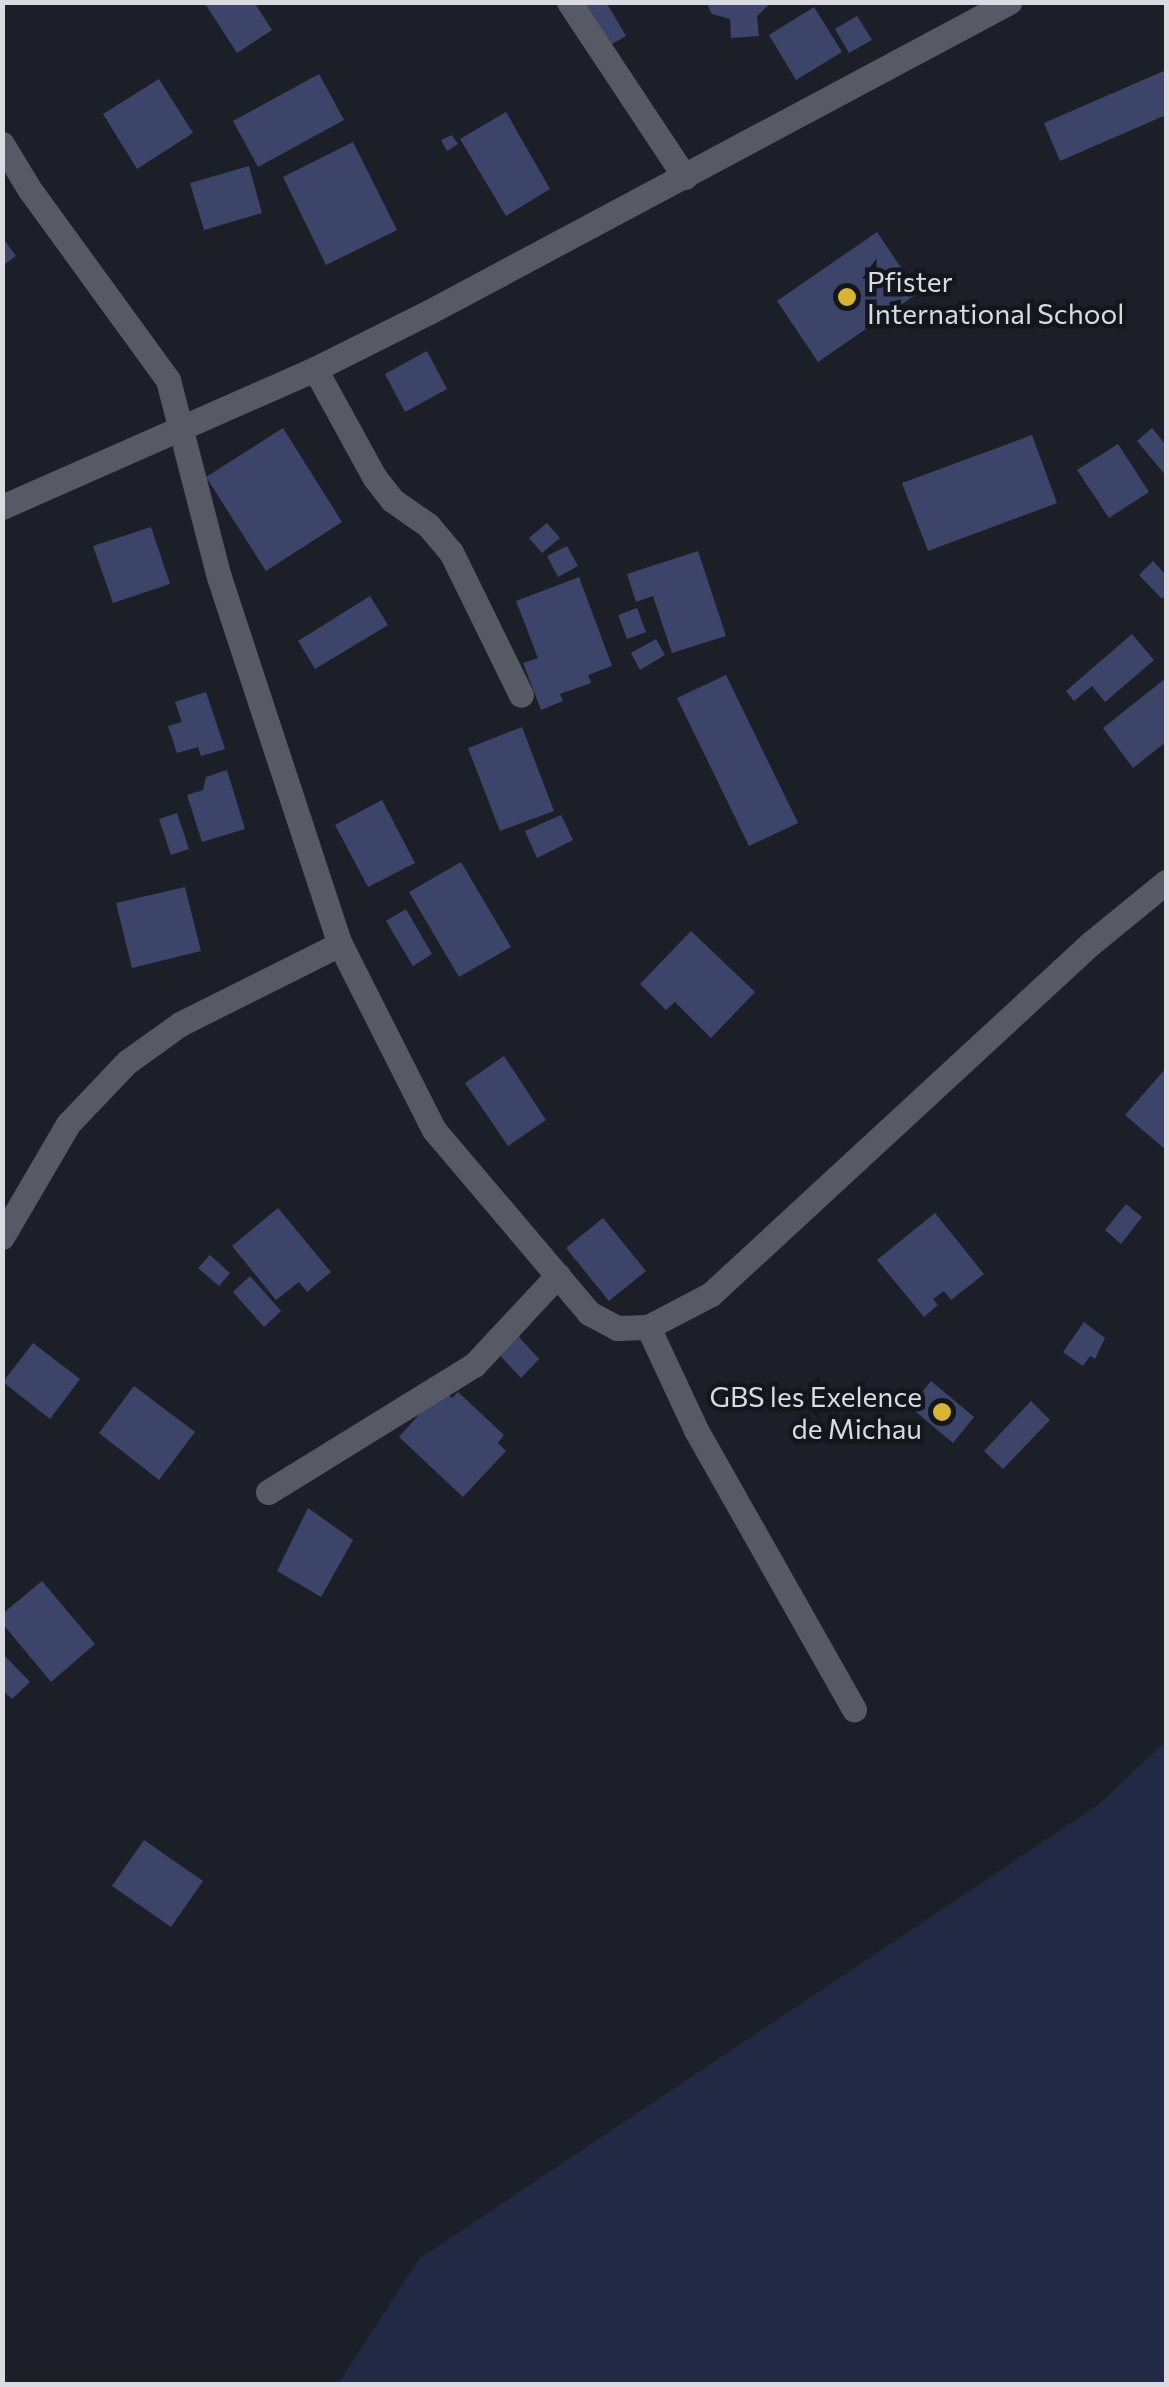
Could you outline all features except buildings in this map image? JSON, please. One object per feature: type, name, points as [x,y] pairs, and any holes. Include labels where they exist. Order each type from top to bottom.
[{"type":"street","points":[[570,2],[686,177]]},
{"type":"street","points":[[2,507],[315,369],[686,177],[1009,2]]},
{"type":"street","points":[[2,144],[30,190],[168,380],[177,429],[220,578],[340,944],[434,1130],[588,1313],[618,1328],[648,1327],[711,1294],[1090,944],[1166,882]]},
{"type":"street","points":[[315,369],[384,489],[428,525],[451,552],[521,695]]},
{"type":"street","points":[[2,1237],[68,1124],[127,1062],[180,1024],[340,944]]},
{"type":"street","points":[[268,1492],[474,1365],[558,1275]]},
{"type":"street","points":[[648,1327],[696,1430],[854,1708]]},
{"type":"shaded area","points":[[1166,1741],[1166,2384],[338,2384],[419,2259],[1098,1805]]},
{"type":"place","name":"Pfister International School","points":[[847,297]]},
{"type":"place","name":"GBS les Exelence de Michau","points":[[942,1412]]}]
